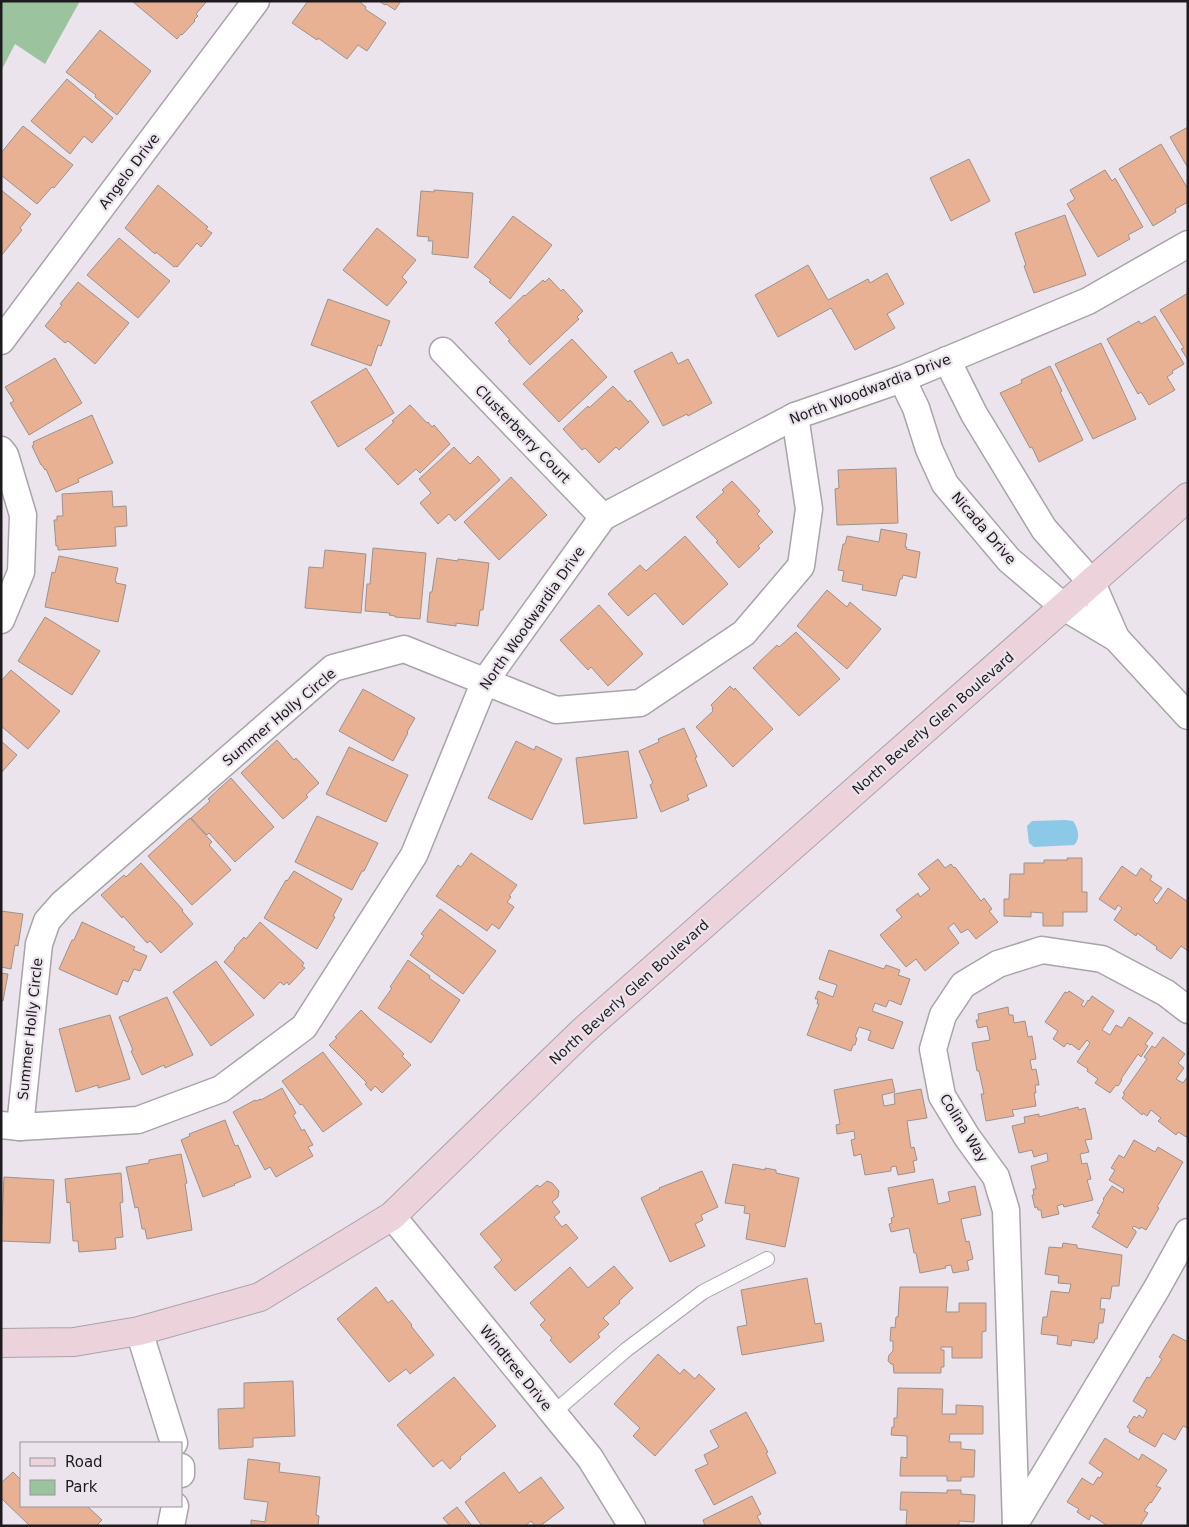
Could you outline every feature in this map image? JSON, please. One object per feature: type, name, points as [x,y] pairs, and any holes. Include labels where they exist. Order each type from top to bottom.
[{"type":"main road","name":"North Beverly Glen Boulevard","points":[[1,1343],[74,1342],[140,1331],[260,1297],[392,1216],[583,1031],[1188,497]]},
{"type":"street","name":"Angelo Drive","points":[[1,342],[256,1]]},
{"type":"street","name":"North Woodwardia Drive","points":[[11,1126],[138,1120],[221,1089],[304,1028],[414,855],[485,681],[603,517],[795,416],[902,379],[1088,301],[1188,244]]},
{"type":"street","name":"Clusterberry Court","points":[[443,351],[603,517]]},
{"type":"street","name":"Nicada Drive","points":[[947,360],[974,414],[1044,530],[1092,583],[1116,638]]},
{"type":"street","name":"Nicada Drive","points":[[902,379],[916,408],[929,449],[945,484],[1009,560],[1064,607],[1116,638],[1188,716]]},
{"type":"street","name":"Summer Holly Circle","points":[[11,1126],[39,944],[47,921],[62,904],[333,668],[404,650],[556,710],[640,703],[744,634],[800,566],[808,510],[795,416]]},
{"type":"street","points":[[1,450],[5,455],[23,515],[21,572],[1,620]]},
{"type":"street","name":"Colina Way","points":[[1016,1524],[1006,1210],[996,1177],[967,1137],[942,1096],[933,1049],[943,1015],[963,985],[998,964],[1042,950],[1102,959],[1166,993],[1188,1010]]},
{"type":"street","name":"Windtree Drive","points":[[392,1216],[590,1458],[632,1526]]},
{"type":"street","name":"Colina Way","points":[[1016,1524],[1157,1288],[1188,1232]]},
{"type":"street","points":[[140,1331],[174,1442]]},
{"type":"street","points":[[171,1526],[175,1507]]},
{"type":"lane","points":[[553,1413],[626,1350],[703,1292],[766,1259]]},
{"type":"green space","points":[[1,1],[80,1],[45,64],[15,44],[1,71]]},
{"type":"water","points":[[1032,821],[1073,821],[1077,830],[1078,840],[1074,845],[1034,847],[1029,843],[1027,826]]},
{"type":"building","points":[[132,1],[207,1],[196,14],[198,16],[195,21],[177,39]]},
{"type":"building","points":[[308,1],[359,1],[366,7],[365,9],[386,23],[367,51],[358,45],[347,59],[318,38],[317,40],[292,23]]},
{"type":"building","points":[[379,1],[401,1],[395,10]]},
{"type":"building","points":[[100,30],[151,71],[117,115],[95,97],[96,95],[66,72]]},
{"type":"building","points":[[67,79],[113,118],[92,143],[84,136],[70,154],[31,121]]},
{"type":"building","points":[[23,126],[73,165],[54,188],[52,187],[37,204],[1,175],[1,153]]},
{"type":"building","points":[[1188,127],[1188,168],[1170,137]]},
{"type":"building","points":[[1161,144],[1188,189],[1188,202],[1175,209],[1176,212],[1153,226],[1119,169]]},
{"type":"building","points":[[969,159],[990,201],[951,221],[930,178]]},
{"type":"building","points":[[1105,170],[1112,181],[1115,178],[1143,227],[1128,235],[1130,239],[1098,257],[1067,204],[1075,199],[1070,190]]},
{"type":"building","points":[[158,185],[208,227],[206,229],[212,233],[201,247],[197,243],[177,267],[174,267],[156,252],[155,254],[125,228]]},
{"type":"building","points":[[1,190],[31,214],[20,228],[22,230],[1,256]]},
{"type":"building","points":[[434,190],[473,193],[468,258],[432,254],[433,241],[428,241],[429,237],[417,236],[421,191],[434,192]]},
{"type":"building","points":[[1065,215],[1086,275],[1034,293],[1015,233]]},
{"type":"building","points":[[513,216],[552,245],[510,299],[489,282],[491,280],[474,267]]},
{"type":"building","points":[[377,228],[416,260],[402,277],[407,282],[387,306],[343,270]]},
{"type":"building","points":[[119,238],[170,281],[138,318],[87,275]]},
{"type":"building","points":[[808,265],[828,300],[868,279],[870,283],[887,273],[904,304],[887,314],[895,328],[855,350],[831,308],[778,337],[755,295]]},
{"type":"building","points":[[549,278],[561,291],[563,289],[583,311],[577,317],[579,319],[530,365],[508,341],[510,340],[495,323],[524,295],[543,280],[545,282]]},
{"type":"building","points":[[78,282],[129,323],[95,364],[68,341],[65,343],[45,326]]},
{"type":"building","points":[[1188,293],[1188,360],[1181,349],[1184,348],[1160,310]]},
{"type":"building","points":[[328,299],[390,321],[381,346],[378,345],[371,366],[311,345]]},
{"type":"building","points":[[1155,316],[1184,364],[1172,371],[1173,373],[1167,377],[1175,390],[1149,405],[1141,392],[1138,394],[1107,339],[1139,321],[1141,324]]},
{"type":"building","points":[[572,339],[607,377],[559,422],[523,384]]},
{"type":"building","points":[[1101,343],[1136,419],[1093,439],[1055,364]]},
{"type":"building","points":[[672,352],[678,364],[688,359],[712,403],[688,416],[687,414],[663,426],[634,371]]},
{"type":"building","points":[[55,358],[82,403],[29,435],[10,403],[14,401],[5,387]]},
{"type":"building","points":[[1050,366],[1083,440],[1039,462],[1000,393],[1022,383],[1021,380]]},
{"type":"building","points":[[366,368],[394,413],[338,447],[311,402]]},
{"type":"building","points":[[613,386],[628,402],[630,400],[649,422],[619,450],[616,447],[599,463],[585,448],[582,450],[563,429]]},
{"type":"building","points":[[410,405],[427,423],[432,427],[434,425],[450,444],[420,473],[416,469],[398,485],[365,449]]},
{"type":"building","points":[[92,415],[113,463],[78,479],[79,482],[56,492],[46,469],[41,465],[32,446],[34,445],[33,442]]},
{"type":"building","points":[[454,447],[470,464],[478,456],[500,480],[455,521],[449,514],[438,524],[420,503],[431,493],[419,479]]},
{"type":"building","points":[[896,468],[898,523],[837,525],[835,489],[839,488],[838,470]]},
{"type":"building","points":[[511,477],[547,515],[499,560],[464,522]]},
{"type":"building","points":[[732,481],[760,511],[757,514],[773,532],[758,546],[760,548],[739,568],[696,517],[724,492],[722,490]]},
{"type":"building","points":[[112,491],[113,507],[126,506],[127,526],[115,527],[116,546],[58,550],[54,520],[57,520],[57,516],[63,516],[62,494]]},
{"type":"building","points":[[881,529],[907,534],[906,549],[920,552],[916,578],[903,575],[902,579],[900,579],[896,596],[862,590],[863,585],[842,581],[844,571],[838,570],[843,544],[845,544],[847,536],[879,542]]},
{"type":"building","points":[[685,536],[728,584],[683,625],[655,593],[628,616],[608,594],[640,565],[646,571]]},
{"type":"building","points":[[373,548],[426,553],[420,619],[395,617],[389,615],[390,613],[365,611],[367,584],[370,584]]},
{"type":"building","points":[[325,550],[366,554],[361,613],[305,608],[309,567],[323,568]]},
{"type":"building","points":[[59,556],[118,568],[115,581],[116,583],[126,585],[118,622],[45,607],[52,572],[55,573]]},
{"type":"building","points":[[437,558],[489,563],[483,610],[480,610],[478,626],[456,623],[456,626],[427,622],[430,592],[432,592]]},
{"type":"building","points":[[827,590],[847,607],[850,602],[881,629],[847,669],[797,626]]},
{"type":"building","points":[[599,605],[643,654],[608,686],[591,667],[588,670],[560,640]]},
{"type":"building","points":[[45,617],[100,651],[72,695],[18,661]]},
{"type":"building","points":[[796,632],[840,679],[799,716],[753,668],[777,645],[779,647]]},
{"type":"building","points":[[11,670],[60,711],[28,749],[1,726],[1,681]]},
{"type":"building","points":[[730,686],[734,690],[735,688],[773,729],[733,767],[696,727],[713,711],[711,705]]},
{"type":"building","points":[[363,689],[415,718],[393,761],[339,731]]},
{"type":"building","points":[[684,728],[707,786],[687,795],[689,800],[661,812],[650,785],[653,783],[639,751],[659,742],[658,739]]},
{"type":"building","points":[[277,740],[294,760],[296,758],[319,783],[306,795],[308,797],[283,819],[241,773]]},
{"type":"building","points":[[1,741],[17,755],[1,773]]},
{"type":"building","points":[[516,741],[534,750],[536,746],[562,759],[532,820],[488,798]]},
{"type":"building","points":[[349,747],[408,775],[386,822],[326,794]]},
{"type":"building","points":[[628,751],[637,818],[584,824],[576,758]]},
{"type":"building","points":[[231,778],[274,827],[235,862],[209,833],[207,835],[191,818]]},
{"type":"building","points":[[317,816],[378,843],[352,890],[295,862]]},
{"type":"building","points":[[190,818],[212,842],[209,845],[231,870],[192,905],[148,856]]},
{"type":"building","points":[[471,853],[517,885],[507,902],[514,907],[499,929],[492,924],[487,931],[436,896],[458,865],[461,867]]},
{"type":"building","points":[[1067,858],[1082,858],[1082,892],[1087,892],[1087,912],[1063,912],[1063,926],[1043,926],[1043,913],[1031,912],[1031,917],[1004,916],[1004,899],[1009,899],[1010,874],[1024,874],[1024,863],[1044,863],[1044,860],[1068,860]]},
{"type":"building","points":[[938,859],[945,868],[951,864],[955,867],[981,901],[984,898],[992,909],[989,911],[998,922],[976,939],[968,929],[961,933],[954,923],[948,928],[959,943],[925,971],[916,959],[906,967],[880,935],[902,917],[896,910],[918,893],[920,897],[930,889],[918,874]]},
{"type":"building","points":[[141,863],[193,924],[161,953],[150,941],[147,943],[101,895],[124,875],[126,877]]},
{"type":"building","points":[[1122,866],[1136,876],[1141,868],[1152,876],[1150,880],[1162,888],[1153,900],[1157,904],[1168,888],[1188,902],[1188,951],[1181,946],[1171,959],[1137,933],[1136,936],[1114,920],[1122,908],[1118,905],[1115,910],[1099,899]]},
{"type":"building","points":[[294,871],[342,899],[333,916],[335,917],[317,949],[264,918],[286,880]]},
{"type":"building","points":[[440,909],[496,951],[463,994],[410,955],[424,936],[421,934]]},
{"type":"building","points":[[1,911],[23,914],[18,946],[15,945],[11,969],[1,967]]},
{"type":"building","points":[[82,922],[135,947],[133,950],[147,956],[140,971],[134,969],[128,982],[123,980],[117,995],[59,969]]},
{"type":"building","points":[[260,922],[304,963],[302,966],[305,968],[289,985],[287,982],[284,985],[280,982],[264,999],[224,962],[234,948],[244,937],[246,939]]},
{"type":"building","points":[[829,950],[884,969],[886,965],[900,970],[898,975],[910,979],[901,1005],[889,1000],[886,1007],[875,1003],[872,1011],[903,1022],[893,1049],[868,1040],[871,1031],[859,1027],[855,1037],[857,1038],[855,1045],[853,1045],[851,1051],[807,1035],[819,1004],[817,1004],[818,999],[815,999],[818,991],[833,997],[837,985],[819,979]]},
{"type":"building","points":[[408,960],[460,1000],[431,1043],[378,1008]]},
{"type":"building","points":[[216,961],[254,1015],[211,1046],[173,992]]},
{"type":"building","points":[[1,973],[8,974],[3,1001],[1,1001]]},
{"type":"building","points":[[1069,991],[1084,1001],[1081,1005],[1084,1007],[1092,996],[1114,1011],[1102,1030],[1110,1035],[1116,1025],[1122,1028],[1129,1017],[1153,1033],[1145,1044],[1148,1046],[1141,1057],[1138,1054],[1118,1086],[1116,1085],[1110,1093],[1095,1083],[1098,1079],[1077,1062],[1090,1043],[1087,1040],[1079,1050],[1067,1043],[1064,1047],[1053,1039],[1058,1031],[1045,1022],[1065,992]]},
{"type":"building","points":[[167,997],[193,1055],[165,1068],[164,1065],[142,1075],[119,1017]]},
{"type":"building","points":[[1008,1007],[1009,1015],[1013,1015],[1014,1023],[1025,1021],[1028,1037],[1032,1036],[1036,1059],[1030,1060],[1032,1070],[1036,1069],[1039,1085],[1035,1085],[1036,1106],[1012,1110],[1014,1116],[986,1121],[981,1094],[984,1094],[979,1071],[977,1071],[972,1043],[990,1040],[987,1026],[978,1028],[976,1020],[979,1020],[978,1014]]},
{"type":"building","points":[[361,1010],[404,1054],[402,1056],[411,1065],[382,1093],[375,1086],[371,1091],[365,1084],[367,1083],[329,1045]]},
{"type":"building","points":[[110,1015],[130,1079],[98,1088],[98,1085],[76,1092],[59,1029]]},
{"type":"building","points":[[1163,1037],[1185,1054],[1178,1063],[1184,1068],[1176,1079],[1183,1083],[1188,1076],[1188,1138],[1178,1132],[1176,1135],[1158,1121],[1161,1118],[1151,1110],[1147,1116],[1143,1113],[1142,1115],[1122,1098],[1125,1094],[1123,1093],[1147,1059],[1144,1057],[1152,1046],[1155,1048]]},
{"type":"building","points":[[323,1052],[362,1104],[323,1132],[282,1081]]},
{"type":"building","points":[[892,1079],[895,1092],[882,1095],[884,1106],[895,1104],[894,1094],[921,1089],[927,1118],[907,1121],[911,1148],[914,1147],[917,1160],[913,1161],[915,1172],[898,1175],[896,1166],[891,1167],[891,1171],[865,1175],[861,1154],[854,1156],[851,1140],[855,1139],[854,1131],[837,1134],[836,1125],[840,1124],[834,1090]]},
{"type":"building","points":[[282,1088],[296,1113],[293,1115],[313,1145],[308,1147],[313,1156],[276,1177],[270,1167],[265,1170],[233,1112],[255,1100],[261,1100]]},
{"type":"building","points":[[1078,1107],[1079,1110],[1085,1108],[1092,1139],[1085,1140],[1089,1152],[1080,1154],[1082,1164],[1087,1163],[1091,1179],[1087,1180],[1093,1200],[1064,1207],[1063,1204],[1057,1206],[1059,1214],[1042,1218],[1041,1210],[1038,1210],[1037,1207],[1035,1208],[1032,1195],[1034,1195],[1033,1189],[1036,1189],[1031,1166],[1048,1161],[1047,1153],[1034,1157],[1032,1150],[1019,1153],[1012,1126],[1025,1123],[1024,1117],[1039,1114],[1039,1117]]},
{"type":"building","points":[[225,1120],[235,1146],[238,1145],[251,1177],[203,1197],[181,1140],[190,1136],[189,1134]]},
{"type":"building","points":[[1134,1140],[1155,1152],[1158,1147],[1183,1162],[1146,1230],[1134,1226],[1132,1228],[1136,1233],[1127,1248],[1092,1227],[1100,1214],[1097,1213],[1103,1199],[1112,1186],[1123,1193],[1124,1189],[1109,1180],[1115,1170],[1111,1168],[1119,1155],[1124,1158]]},
{"type":"building","points":[[181,1154],[187,1183],[185,1184],[192,1230],[147,1239],[145,1229],[142,1229],[138,1207],[135,1208],[126,1167],[149,1163],[149,1160]]},
{"type":"building","points":[[733,1164],[765,1170],[765,1168],[776,1170],[776,1173],[799,1178],[785,1247],[746,1239],[750,1214],[744,1213],[745,1206],[725,1203]]},
{"type":"building","points":[[702,1171],[718,1207],[701,1215],[703,1220],[695,1224],[705,1246],[670,1262],[641,1198],[659,1188]]},
{"type":"building","points":[[121,1173],[123,1202],[120,1203],[123,1237],[115,1238],[116,1249],[79,1252],[78,1241],[73,1241],[70,1202],[67,1203],[65,1179]]},
{"type":"building","points":[[4,1177],[54,1180],[50,1243],[1,1241]]},
{"type":"building","points":[[933,1179],[938,1204],[950,1201],[948,1192],[975,1186],[981,1215],[961,1219],[966,1242],[969,1241],[973,1259],[967,1261],[969,1270],[953,1273],[951,1265],[945,1266],[946,1268],[920,1273],[909,1228],[891,1232],[889,1224],[892,1223],[891,1218],[894,1217],[888,1188]]},
{"type":"building","points":[[547,1181],[552,1183],[559,1191],[558,1197],[552,1202],[560,1212],[554,1217],[562,1227],[566,1224],[578,1238],[515,1291],[494,1267],[502,1260],[480,1234],[537,1185],[540,1187]]},
{"type":"building","points":[[1063,1243],[1077,1245],[1077,1248],[1122,1255],[1119,1286],[1112,1286],[1110,1299],[1101,1298],[1100,1309],[1105,1309],[1103,1323],[1099,1323],[1097,1339],[1095,1339],[1094,1343],[1072,1340],[1071,1346],[1057,1344],[1058,1336],[1041,1334],[1043,1317],[1047,1317],[1051,1291],[1069,1293],[1071,1284],[1058,1283],[1059,1276],[1045,1274],[1049,1247],[1062,1248]]},
{"type":"building","points":[[614,1266],[633,1288],[603,1318],[609,1324],[598,1334],[600,1337],[570,1363],[540,1325],[545,1320],[530,1303],[570,1267],[588,1288]]},
{"type":"building","points":[[807,1278],[815,1324],[821,1323],[824,1341],[742,1355],[737,1327],[747,1325],[741,1290]]},
{"type":"building","points":[[376,1287],[388,1303],[392,1300],[434,1355],[410,1374],[406,1369],[389,1382],[337,1319]]},
{"type":"building","points":[[900,1287],[948,1287],[946,1312],[959,1312],[959,1303],[986,1303],[986,1331],[982,1332],[982,1358],[952,1358],[952,1347],[941,1347],[941,1350],[944,1350],[944,1367],[941,1367],[941,1373],[894,1373],[893,1364],[888,1361],[889,1355],[893,1351],[893,1341],[890,1341],[891,1327],[895,1328],[896,1317],[898,1317]]},
{"type":"building","points":[[1173,1334],[1188,1342],[1188,1428],[1183,1426],[1175,1440],[1163,1433],[1155,1447],[1129,1432],[1130,1429],[1127,1427],[1134,1416],[1137,1418],[1139,1415],[1143,1418],[1147,1410],[1133,1401],[1147,1377],[1150,1378],[1162,1359],[1159,1357]]},
{"type":"building","points":[[658,1354],[680,1374],[684,1369],[695,1379],[699,1374],[715,1389],[655,1456],[633,1436],[640,1428],[614,1404]]},
{"type":"building","points":[[454,1377],[496,1426],[460,1457],[461,1459],[450,1469],[442,1460],[433,1467],[397,1425]]},
{"type":"building","points":[[293,1381],[295,1436],[253,1438],[253,1447],[219,1449],[218,1409],[244,1408],[244,1383]]},
{"type":"building","points":[[898,1388],[943,1389],[942,1414],[956,1414],[956,1405],[983,1406],[983,1434],[950,1434],[949,1442],[961,1442],[961,1449],[975,1450],[974,1477],[961,1477],[961,1481],[947,1481],[947,1476],[900,1476],[901,1457],[907,1458],[907,1436],[891,1435],[892,1427],[894,1427],[894,1418],[897,1418]]},
{"type":"building","points":[[746,1412],[768,1452],[766,1453],[776,1473],[714,1505],[695,1470],[708,1464],[704,1455],[719,1447],[710,1431]]},
{"type":"building","points":[[1105,1438],[1139,1460],[1142,1454],[1167,1470],[1156,1486],[1161,1488],[1144,1511],[1148,1513],[1140,1526],[1108,1526],[1091,1515],[1089,1520],[1077,1512],[1079,1509],[1067,1502],[1082,1478],[1093,1485],[1103,1473],[1089,1463]]},
{"type":"building","points":[[248,1459],[280,1463],[279,1472],[320,1477],[316,1515],[319,1516],[318,1526],[251,1526],[251,1520],[265,1522],[268,1502],[244,1499]]},
{"type":"building","points":[[13,1472],[20,1479],[20,1507],[88,1507],[102,1520],[96,1526],[30,1526],[1,1498],[1,1483]]},
{"type":"building","points":[[504,1472],[519,1493],[541,1477],[564,1508],[540,1526],[535,1526],[531,1521],[525,1526],[482,1526],[465,1502]]},
{"type":"building","points":[[947,1490],[961,1490],[961,1494],[975,1495],[974,1522],[959,1521],[959,1526],[906,1526],[907,1510],[900,1510],[901,1492],[947,1493]]},
{"type":"building","points":[[752,1496],[761,1514],[757,1516],[762,1526],[705,1526],[703,1520]]},
{"type":"building","points":[[457,1507],[472,1526],[450,1526],[443,1518]]}]
